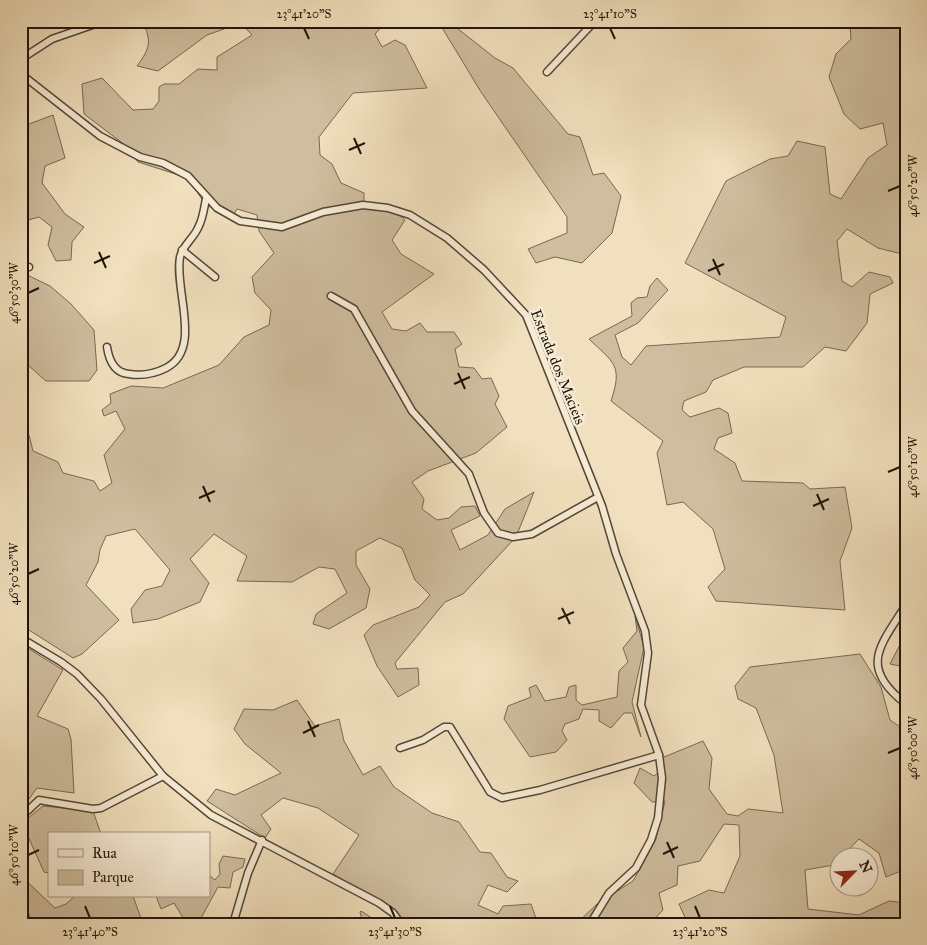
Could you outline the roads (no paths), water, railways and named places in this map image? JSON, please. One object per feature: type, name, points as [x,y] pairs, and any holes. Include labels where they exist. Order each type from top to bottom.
[{"type":"street","points":[[21,59],[52,39],[104,21]]},
{"type":"street","points":[[547,72],[595,21]]},
{"type":"street","name":"Estrada dos Macieis","points":[[21,74],[100,136],[133,154],[163,163],[188,176],[206,199],[227,215],[240,221],[269,227],[288,225],[312,215],[336,209],[374,205],[410,215],[447,238],[484,270],[526,316],[598,497],[616,554],[645,631],[648,653],[641,705],[659,755],[662,790],[658,818],[651,840],[636,868],[609,893],[590,924]]},
{"type":"street","points":[[106,347],[113,366],[123,374],[131,375],[157,372],[170,366],[179,356],[185,342],[186,331],[179,269],[182,250],[198,228],[206,199]]},
{"type":"street","points":[[182,250],[215,277]]},
{"type":"street","points":[[331,296],[354,309],[412,411],[469,474],[484,513],[498,533],[513,537],[532,534],[598,497]]},
{"type":"street","points":[[906,605],[878,651],[876,666],[886,686],[906,704]]},
{"type":"street","points":[[21,638],[77,674],[101,699],[162,776],[211,815],[385,906],[401,924]]},
{"type":"street","points":[[400,748],[423,740],[444,727],[450,728],[490,792],[497,797],[514,796],[540,790],[659,755]]},
{"type":"street","points":[[21,817],[39,800],[93,809],[101,808],[162,776]]},
{"type":"street","points":[[233,924],[248,873],[262,840]]}]
